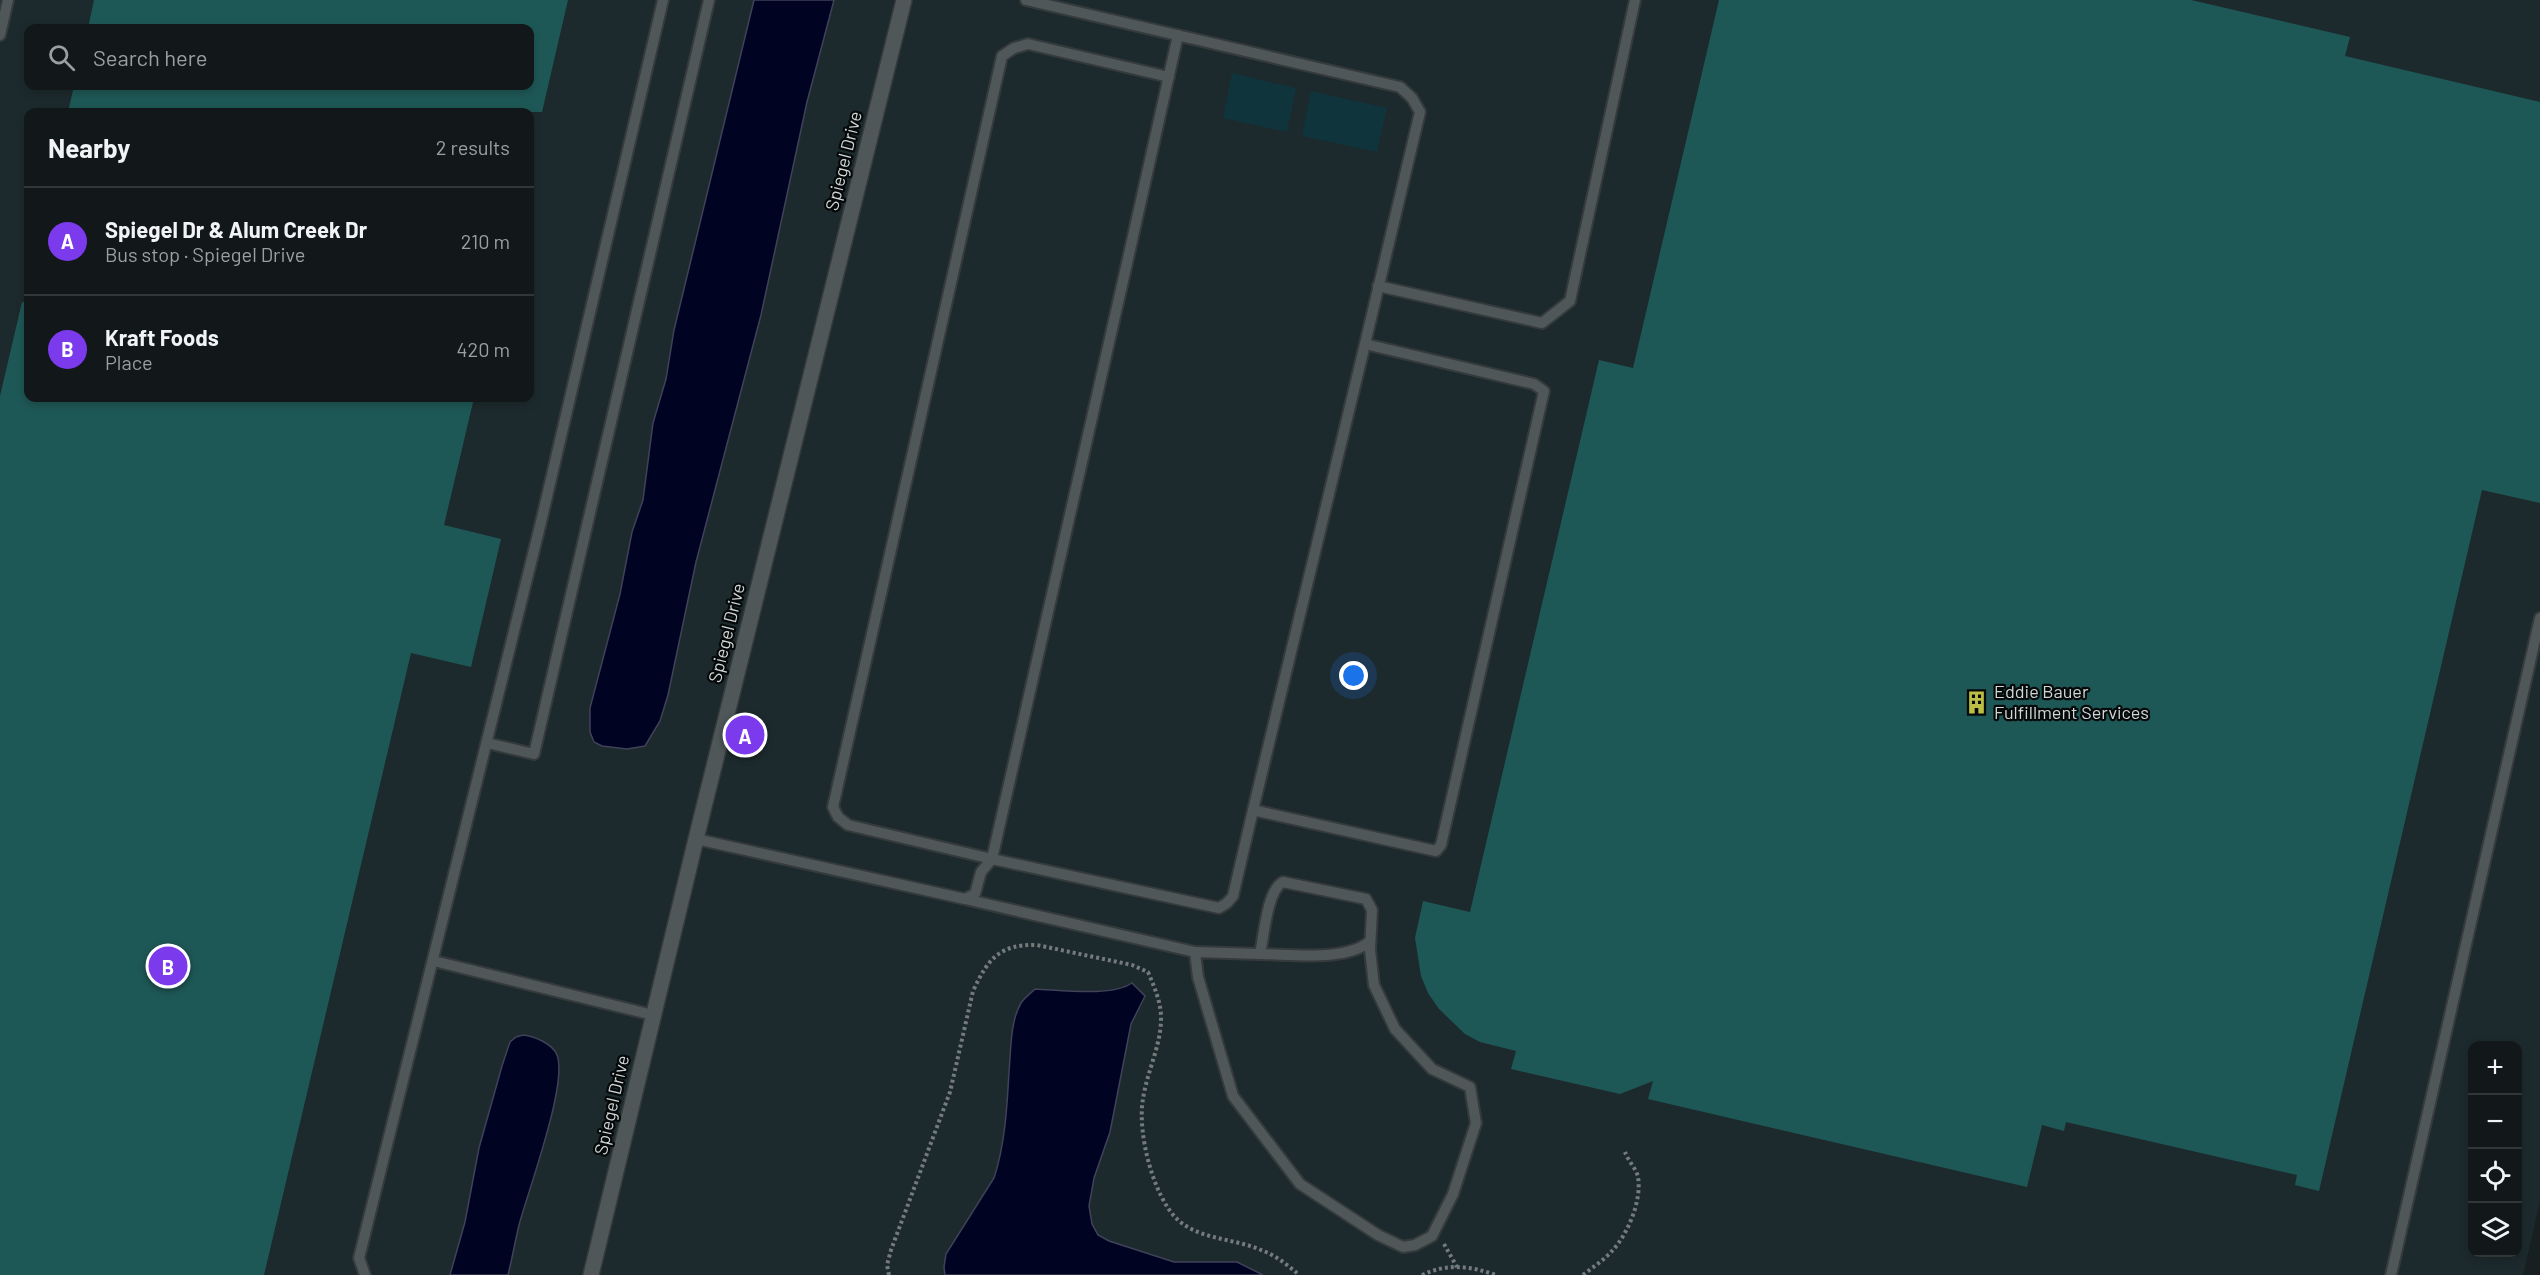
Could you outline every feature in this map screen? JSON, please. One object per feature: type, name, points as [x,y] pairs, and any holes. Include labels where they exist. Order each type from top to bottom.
[{"type":"street","name":"Spiegel Drive","points":[[591,1275],[696,839],[904,0]]},
{"type":"lane","points":[[0,35],[8,0]]},
{"type":"lane","points":[[365,1275],[358,1258],[434,961],[541,522],[663,0]]},
{"type":"lane","points":[[487,743],[534,754],[709,0]]},
{"type":"lane","points":[[1026,0],[1400,87],[1412,98],[1420,112],[1233,896],[1219,908],[848,825],[838,817],[833,807],[1002,56],[1014,48],[1029,44],[1169,77]]},
{"type":"lane","points":[[1378,286],[1542,323],[1570,301],[1635,0]]},
{"type":"lane","points":[[965,899],[975,894],[981,872],[992,859],[1178,35]]},
{"type":"lane","points":[[1253,810],[1436,851],[1441,845],[1544,391],[1534,384],[1365,344]]},
{"type":"lane","points":[[2391,1275],[2540,618]]},
{"type":"lane","points":[[696,839],[1195,952],[1346,953],[1365,946],[1370,941]]},
{"type":"lane","points":[[1195,952],[1198,977],[1233,1096],[1300,1184],[1378,1235],[1403,1247],[1415,1245],[1433,1233],[1453,1194],[1476,1124],[1470,1087],[1432,1069],[1395,1029],[1374,985],[1370,941],[1372,910],[1366,899],[1283,882],[1276,885],[1271,896],[1260,954]]},
{"type":"lane","points":[[434,961],[653,1015]]},
{"type":"path","points":[[889,1275],[887,1265],[891,1250],[950,1092],[974,992],[988,964],[999,952],[1011,946],[1037,945],[1132,965],[1148,972],[1159,999],[1161,1016],[1159,1040],[1142,1102],[1149,1163],[1154,1184],[1166,1207],[1178,1221],[1216,1238],[1261,1249],[1299,1275]]},
{"type":"path","points":[[1583,1275],[1613,1251],[1630,1220],[1639,1185],[1638,1174],[1625,1152]]},
{"type":"path","points":[[1433,1233],[1445,1245],[1457,1267]]},
{"type":"path","points":[[1422,1275],[1434,1269],[1457,1267],[1496,1275]]},
{"type":"shaded area","points":[[0,0],[904,0],[591,1275],[0,1275]]},
{"type":"shaded area","points":[[754,0],[834,0],[807,102],[761,315],[696,562],[668,695],[660,721],[645,746],[627,749],[602,746],[594,742],[590,732],[590,708],[620,594],[632,532],[643,500],[653,423],[666,379],[674,330]]},
{"type":"shaded area","points":[[907,0],[2540,0],[2540,1202],[2523,1275],[594,1275],[800,456]]},
{"type":"shaded area","points":[[1232,73],[1296,88],[1287,132],[1223,118]]},
{"type":"shaded area","points":[[1311,91],[1387,108],[1377,152],[1302,136]]},
{"type":"shaded area","points":[[1132,983],[1145,996],[1131,1024],[1110,1132],[1094,1178],[1089,1206],[1092,1224],[1098,1235],[1109,1241],[1174,1262],[1237,1262],[1263,1275],[945,1275],[946,1254],[994,1178],[998,1165],[1005,1126],[1013,1027],[1021,1003],[1035,989],[1099,991],[1112,990]]},
{"type":"shaded area","points":[[523,1035],[538,1039],[552,1047],[557,1055],[559,1069],[546,1138],[519,1225],[508,1275],[450,1275],[465,1222],[479,1148],[502,1066],[510,1042]]},
{"type":"building","points":[[94,0],[568,0],[542,112],[534,112],[534,108],[69,108],[73,90],[534,90],[534,24],[89,24]]},
{"type":"building","name":"Eddie Bauer Fulfillment Services","points":[[1719,0],[2191,0],[2350,37],[2345,56],[2540,102],[2540,503],[2482,490],[2319,1191],[2295,1185],[2297,1175],[2066,1122],[2064,1131],[2042,1125],[2027,1187],[1648,1099],[1653,1081],[1620,1094],[1511,1069],[1516,1051],[1480,1042],[1465,1034],[1439,1009],[1428,993],[1421,976],[1415,938],[1423,901],[1470,912],[1599,360],[1633,368]]},
{"type":"building","points":[[22,302],[24,302],[24,402],[473,402],[444,525],[501,539],[471,667],[411,653],[264,1275],[0,1275],[0,396]]},
{"type":"place","name":"Eddie Bauer Fulfillment Services","points":[[1976,702]]},
{"type":"place","name":"Spiegel Dr & Alum Creek Dr","points":[[745,735]]},
{"type":"place","name":"Kraft Foods","points":[[168,966]]}]
